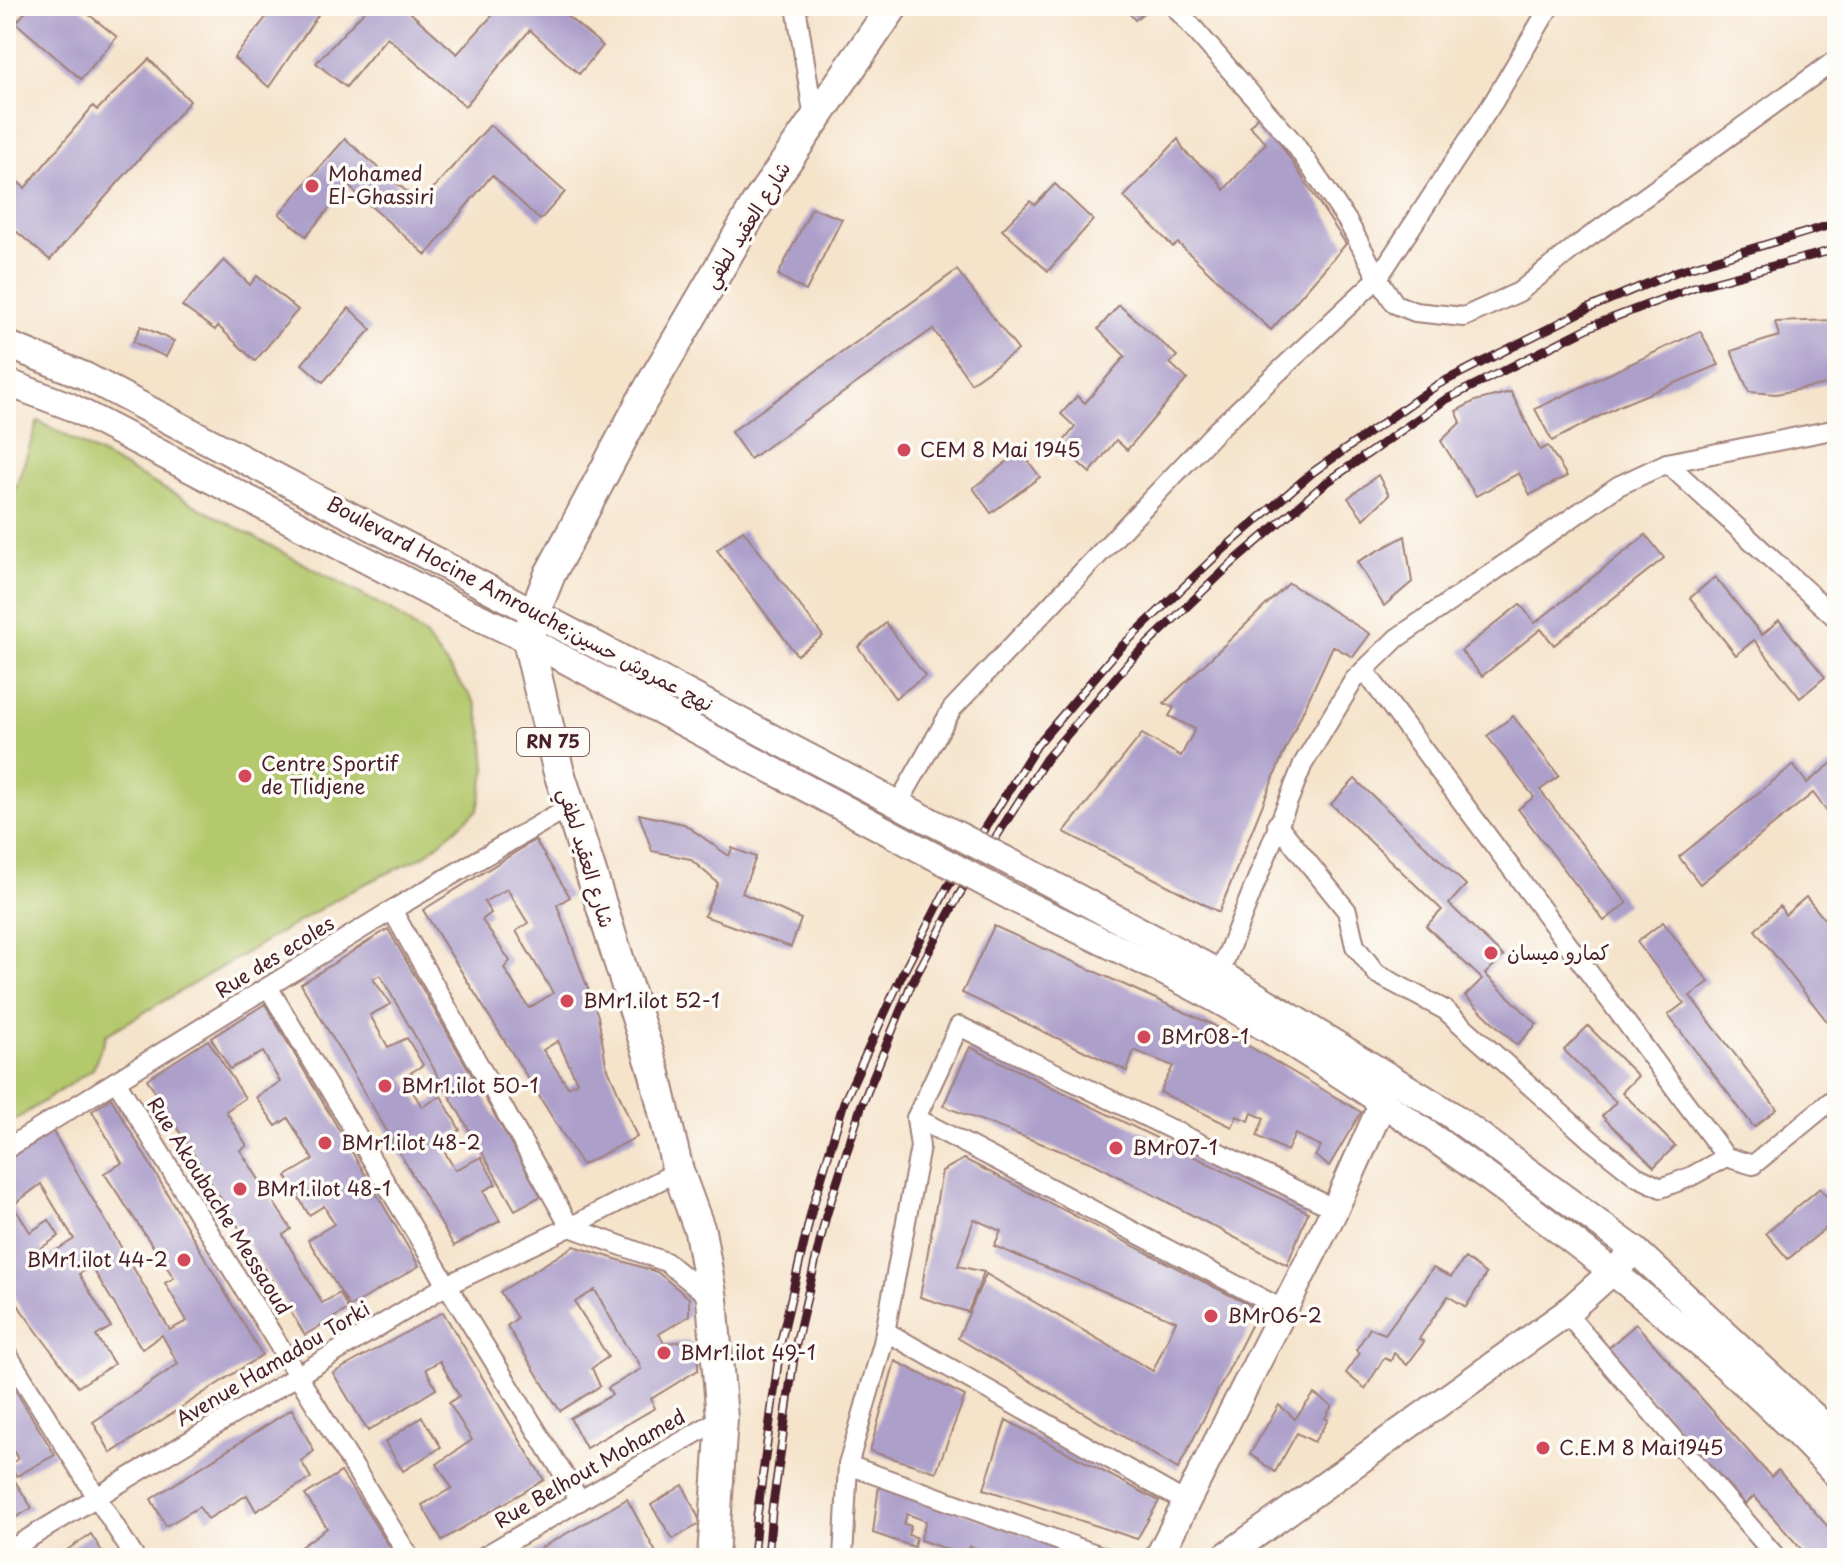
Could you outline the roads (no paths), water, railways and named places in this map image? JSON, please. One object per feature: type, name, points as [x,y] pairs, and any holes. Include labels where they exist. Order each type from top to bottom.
[{"type":"main road","name":"شارع العقيد لطفي","points":[[713,1558],[722,1418],[712,1299],[700,1231],[678,1171],[655,1074],[569,807],[531,627],[550,574],[642,401],[756,205],[893,6]]},
{"type":"main road","name":"Boulevard Hocine Amrouche;نهج عمروش حسين","points":[[6,344],[85,376],[909,843],[1017,900],[1216,985]]},
{"type":"main road","name":"Boulevard Hocine Amrouche;نهج عمروش حسين","points":[[6,382],[69,406],[453,605],[531,627],[898,804],[1031,873],[1216,985]]},
{"type":"main road","points":[[1216,985],[1383,1102],[1612,1270],[1805,1440],[1837,1475]]},
{"type":"main road","points":[[1216,985],[1450,1114],[1635,1250],[1837,1438]]},
{"type":"main road","points":[[1158,1558],[1335,1209],[1383,1102]]},
{"type":"main road","points":[[1223,1558],[1566,1313],[1635,1250]]},
{"type":"street","points":[[796,6],[814,119]]},
{"type":"street","points":[[1174,6],[1294,143],[1348,222],[1395,304],[1415,312],[1464,317],[1519,292],[1575,247],[1837,59]]},
{"type":"street","points":[[898,804],[952,709],[1217,430],[1378,278],[1494,101],[1550,6]]},
{"type":"street","points":[[1216,985],[1303,764],[1354,680],[1397,638],[1618,486],[1667,463],[1837,429]]},
{"type":"street","points":[[1667,463],[1837,619]]},
{"type":"street","points":[[1364,670],[1726,1157],[1753,1165],[1837,1096]]},
{"type":"street","name":"Rue des ecoles","points":[[6,1149],[392,910],[569,807]]},
{"type":"street","points":[[1277,824],[1347,911],[1355,946],[1377,974],[1445,1010],[1592,1141],[1636,1176],[1661,1188],[1690,1177],[1726,1157]]},
{"type":"street","points":[[392,910],[570,1227],[666,1262],[712,1299]]},
{"type":"street","points":[[268,987],[580,1501]]},
{"type":"street","points":[[843,1558],[848,1465],[885,1331],[920,1147],[916,1118],[959,1026],[1335,1209]]},
{"type":"street","name":"Rue Akoubache Messaoud","points":[[116,1081],[410,1558]]},
{"type":"street","points":[[916,1118],[1284,1310]]},
{"type":"street","name":"Avenue Hamadou Torki","points":[[6,1552],[447,1285],[570,1227],[678,1171]]},
{"type":"street","points":[[1566,1313],[1777,1558]]},
{"type":"street","points":[[885,1331],[1187,1503]]},
{"type":"street","points":[[6,1352],[135,1558]]},
{"type":"street","name":"Rue Belhout Mohamed","points":[[481,1558],[722,1418]]},
{"type":"street","points":[[848,1465],[1107,1558]]},
{"type":"railway","points":[[753,1558],[781,1341],[812,1209],[844,1102],[902,975],[947,888],[1037,745],[1118,650],[1219,553],[1313,472],[1437,385],[1589,308],[1678,271],[1837,223]]},
{"type":"railway","points":[[768,1558],[796,1344],[826,1216],[861,1107],[911,985],[959,895],[1046,759],[1130,661],[1230,565],[1323,485],[1445,400],[1594,325],[1694,287],[1837,249]]},
{"type":"place","name":"Mohamed El-Ghassiri","points":[[312,186]]},
{"type":"place","name":"CEM 8 Mai 1945","points":[[904,450]]},
{"type":"place","name":"Centre Sportif de Tlidjene","points":[[245,776]]},
{"type":"place","name":"كمارو ميسان","points":[[1491,953]]},
{"type":"place","name":"BMr1.ilot 52-1","points":[[567,1001]]},
{"type":"place","name":"BMr08-1","points":[[1144,1037]]},
{"type":"place","name":"BMr1.ilot 50-1","points":[[385,1086]]},
{"type":"place","name":"BMr1.ilot 48-2","points":[[325,1143]]},
{"type":"place","name":"BMr07-1","points":[[1116,1148]]},
{"type":"place","name":"BMr1.ilot 48-1","points":[[240,1189]]},
{"type":"place","name":"BMr1.ilot 44-2","points":[[184,1260]]},
{"type":"place","name":"BMr06-2","points":[[1211,1316]]},
{"type":"place","name":"BMr1.ilot 49-1","points":[[664,1353]]},
{"type":"place","name":"C.E.M 8 Mai1945","points":[[1543,1448]]}]
